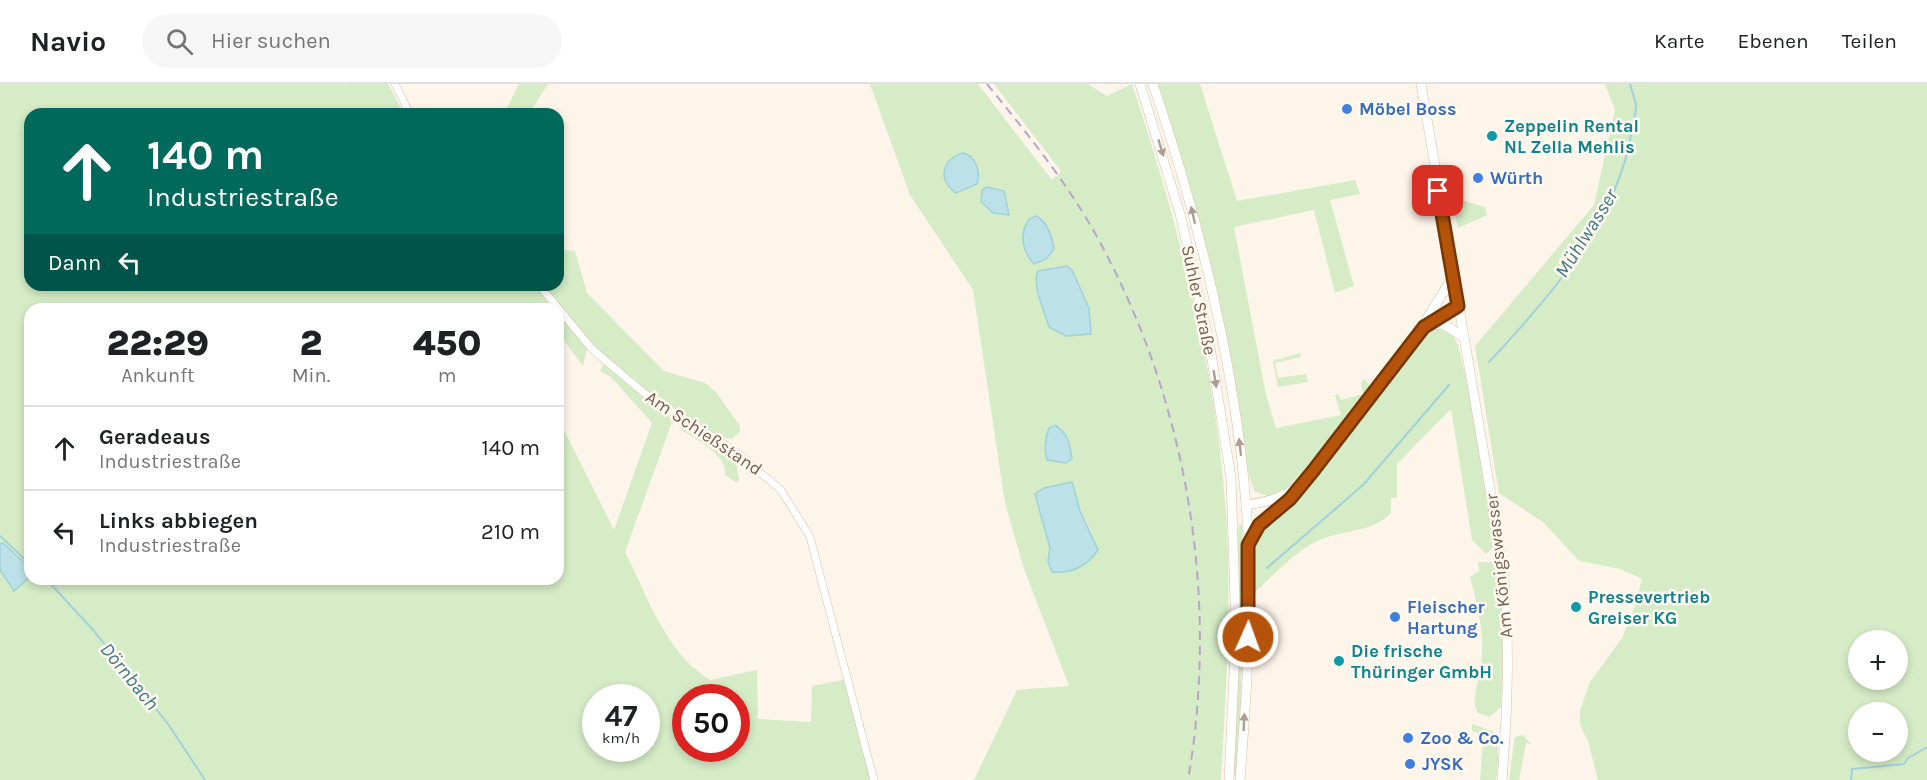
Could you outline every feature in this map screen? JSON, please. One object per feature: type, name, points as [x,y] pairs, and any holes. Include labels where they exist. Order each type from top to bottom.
[{"type":"main road","name":"Suhler Straße","points":[[1153,84],[1191,207],[1233,399],[1248,545],[1248,618],[1240,780]]},
{"type":"main road","name":"Am Königswasser","points":[[1421,84],[1458,306],[1475,388],[1503,566],[1509,628],[1509,698],[1502,780]]},
{"type":"main road","name":"Suhler Straße","points":[[1141,88],[1177,203],[1206,329],[1232,494],[1236,632],[1229,780]]},
{"type":"main road","points":[[1248,545],[1259,525],[1290,499],[1313,471],[1413,339],[1453,277]]},
{"type":"main road","points":[[1433,309],[1443,303],[1458,306]]},
{"type":"main road","points":[[1413,339],[1431,320],[1458,306]]},
{"type":"main road","points":[[1413,339],[1425,328],[1436,323],[1448,326],[1464,338]]},
{"type":"main road","points":[[1234,521],[1245,509],[1274,501],[1297,488]]},
{"type":"main road","points":[[1232,494],[1233,501],[1245,509],[1261,516],[1272,513]]},
{"type":"street","points":[[395,84],[407,108]]},
{"type":"street","name":"Am Schießstand","points":[[544,291],[554,303]]},
{"type":"street","name":"Am Schießstand","points":[[564,315],[592,349],[644,393],[735,451],[781,490],[810,537],[874,780]]},
{"type":"green space","points":[[0,84],[344,84],[347,89],[345,84],[388,84],[401,108],[24,108],[24,291],[564,291],[564,250],[575,251],[587,293],[664,371],[705,383],[716,392],[740,426],[740,431],[732,439],[712,434],[691,424],[648,395],[572,330],[587,349],[583,366],[564,341],[564,303],[24,303],[24,585],[564,585],[564,430],[614,530],[652,423],[611,377],[600,371],[603,364],[669,416],[672,422],[625,552],[659,622],[681,655],[710,680],[757,670],[758,719],[811,722],[812,686],[847,679],[874,780],[0,780]]},
{"type":"green space","points":[[519,84],[548,84],[533,108],[507,108]]},
{"type":"green space","points":[[870,84],[978,84],[1052,180],[1061,171],[994,84],[1088,84],[1107,96],[1132,84],[1165,189],[1192,296],[1214,404],[1221,458],[1228,546],[1228,646],[1221,780],[974,780],[1017,690],[1069,686],[1024,569],[1005,503],[973,290],[910,195]],"holes":[[[1072,270],[1089,308],[1091,334],[1049,327],[1036,289]],[[1071,482],[1080,511],[1091,531],[1048,561],[1050,548],[1035,494]]]},
{"type":"green space","points":[[1158,84],[1200,84],[1237,201],[1355,180],[1360,194],[1330,200],[1354,286],[1335,293],[1314,210],[1234,227],[1266,395],[1276,428],[1341,415],[1335,395],[1338,394],[1341,400],[1363,394],[1361,383],[1364,379],[1370,388],[1339,429],[1281,493],[1269,496],[1255,492],[1250,479],[1236,398],[1199,233]]},
{"type":"green space","points":[[1605,84],[1927,84],[1927,780],[1598,780],[1588,741],[1580,725],[1580,710],[1590,682],[1622,638],[1632,615],[1642,579],[1620,569],[1579,561],[1544,523],[1499,493],[1475,346],[1594,205],[1615,110]]},
{"type":"green space","points":[[1452,197],[1485,207],[1487,215],[1458,228]]},
{"type":"green space","points":[[1437,327],[1453,335],[1458,345],[1475,416],[1496,545],[1486,554],[1472,540],[1451,409],[1397,464],[1397,498],[1391,498],[1391,513],[1376,524],[1313,543],[1287,562],[1255,592],[1255,544],[1263,521],[1287,504],[1317,473],[1418,342],[1429,330]]},
{"type":"green space","points":[[1300,353],[1301,357],[1275,363],[1278,378],[1306,374],[1308,382],[1278,387],[1273,361]]},
{"type":"green space","points":[[681,422],[735,457],[739,479],[737,483],[725,475],[721,460],[716,454],[679,428]]},
{"type":"green space","points":[[1242,524],[1241,701],[1239,739],[1233,780],[1239,663],[1238,532],[1239,525]]},
{"type":"green space","points":[[1478,562],[1493,562],[1498,566],[1504,624],[1501,707],[1490,717],[1478,713],[1475,703],[1482,660],[1482,636],[1470,577],[1479,571]]},
{"type":"green space","points":[[1472,724],[1493,731],[1496,737],[1498,755],[1496,780],[1480,780],[1483,740],[1481,734],[1472,731]]},
{"type":"green space","points":[[1523,735],[1531,744],[1526,743],[1519,780],[1509,780],[1515,737]]},
{"type":"water","points":[[963,153],[974,161],[978,170],[978,180],[977,184],[956,193],[946,182],[945,170],[950,160]]},
{"type":"water","points":[[987,187],[1004,191],[1009,215],[993,213],[981,202],[982,190]]},
{"type":"water","points":[[1036,216],[1051,235],[1054,249],[1046,259],[1034,264],[1027,254],[1023,236],[1029,219]]},
{"type":"water","points":[[1067,266],[1072,270],[1089,308],[1091,334],[1066,336],[1049,327],[1037,290],[1036,277],[1038,271]]},
{"type":"water","points":[[1055,425],[1066,436],[1069,444],[1072,459],[1066,463],[1047,460],[1045,447],[1047,436],[1049,428]]},
{"type":"water","points":[[1072,482],[1080,511],[1098,550],[1078,568],[1066,572],[1052,572],[1048,561],[1050,548],[1035,494],[1044,488]]},
{"type":"water","points":[[3,543],[24,562],[24,582],[14,591],[0,570],[0,544]]},
{"type":"waterway","name":"Mühlwasser","points":[[1489,362],[1557,284],[1597,225],[1613,194],[1625,162],[1636,112],[1636,103],[1630,84]]},
{"type":"waterway","name":"Mühlwasser","points":[[1267,568],[1363,485],[1449,385]]},
{"type":"waterway","name":"Dörnbach","points":[[0,536],[24,558]]},
{"type":"waterway","name":"Dörnbach","points":[[52,585],[94,631],[168,724],[205,780]]},
{"type":"waterway","points":[[1851,780],[1852,769],[1904,764],[1908,758],[1927,747]]},
{"type":"railway","points":[[987,84],[1059,176],[1096,235],[1127,298],[1153,363],[1174,431],[1188,500],[1197,570],[1200,640],[1197,710],[1188,780]]},
{"type":"place","name":"Möbel Boss","points":[[1347,109]]},
{"type":"place","name":"Zeppelin Rental NL Zella Mehlis","points":[[1492,136]]},
{"type":"place","name":"Würth","points":[[1478,178]]},
{"type":"place","name":"Pressevertrieb Greiser KG","points":[[1576,607]]},
{"type":"place","name":"Fleischer Hartung","points":[[1395,617]]},
{"type":"place","name":"Die frische Thüringer GmbH","points":[[1339,661]]},
{"type":"place","name":"Zoo & Co.","points":[[1408,738]]},
{"type":"place","name":"JYSK","points":[[1410,764]]},
{"type":"route","points":[[1248,637],[1250,592],[1248,545],[1259,525],[1290,499],[1413,339],[1431,320],[1458,306],[1438,191]]}]
